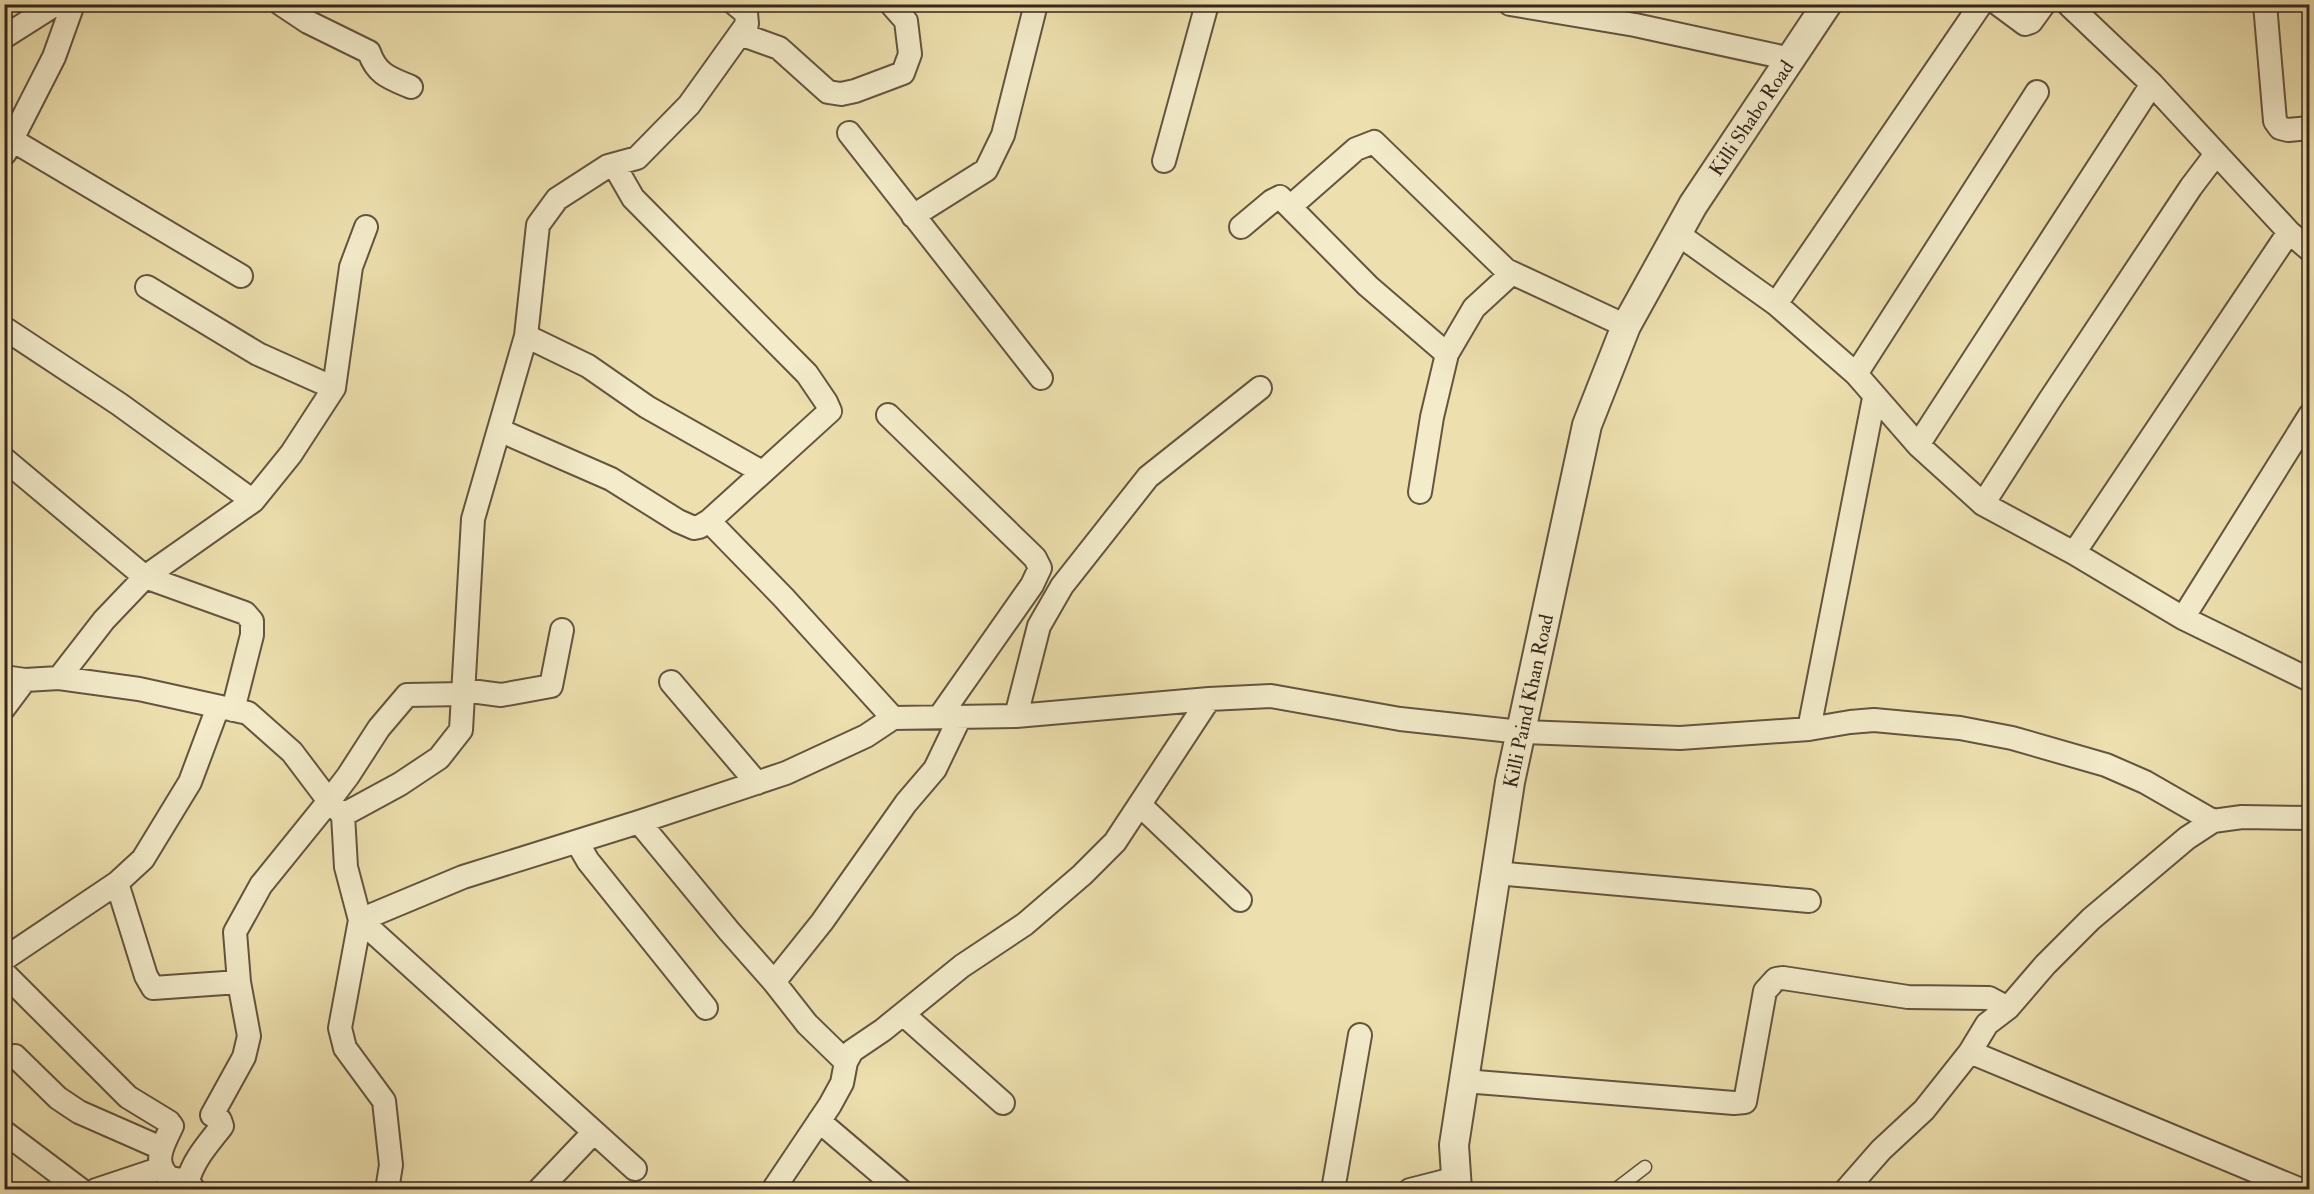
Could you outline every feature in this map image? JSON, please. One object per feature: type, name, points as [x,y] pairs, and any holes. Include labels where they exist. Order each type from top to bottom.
[{"type":"street","points":[[4,37],[56,4]]},
{"type":"street","points":[[73,4],[54,57],[8,147],[242,276]]},
{"type":"street","points":[[281,4],[308,22],[369,52],[374,65],[384,75],[411,87]]},
{"type":"street","points":[[336,808],[400,784],[439,758],[461,730],[472,519],[526,336],[538,225],[557,199],[614,165],[637,158],[689,105],[747,24],[746,13],[735,4]]},
{"type":"street","points":[[740,34],[779,48],[828,92],[841,94],[903,73],[910,54],[906,21],[891,4]]},
{"type":"street","points":[[912,216],[986,170],[1003,135],[1036,4]]},
{"type":"street","points":[[1164,161],[1207,4]]},
{"type":"street","points":[[1510,4],[1635,25],[1791,59]]},
{"type":"street","name":"Killi Shabo Road","points":[[1678,234],[1693,205],[1827,4]]},
{"type":"street","points":[[1776,304],[1981,4]]},
{"type":"street","points":[[1998,4],[2025,24],[2031,22],[2044,4]]},
{"type":"street","points":[[2068,4],[2152,84],[2289,232],[2310,250]]},
{"type":"street","points":[[2265,4],[2275,121],[2280,128],[2288,130],[2310,128]]},
{"type":"street","points":[[1918,445],[2152,84]]},
{"type":"street","points":[[1856,374],[2037,92]]},
{"type":"street","points":[[849,133],[1041,378]]},
{"type":"street","points":[[1291,206],[1356,149],[1374,142],[1506,270],[1626,326]]},
{"type":"street","points":[[1983,504],[2191,187],[2216,154]]},
{"type":"street","points":[[499,430],[610,479],[678,521],[694,528],[709,521],[830,411],[807,374],[633,198],[614,165]]},
{"type":"street","points":[[1240,227],[1280,197],[1368,286],[1447,354]]},
{"type":"street","points":[[58,678],[104,620],[145,578],[253,501],[291,454],[334,388],[351,267],[366,228]]},
{"type":"street","points":[[2074,553],[2289,232]]},
{"type":"street","points":[[1678,234],[1776,304],[1856,374],[1874,398],[1918,445],[1983,504],[2074,553],[2183,618],[2310,680]]},
{"type":"street","name":"Killi Paind Khan Road","points":[[1458,1186],[1454,1145],[1510,782],[1587,425],[1626,326],[1678,234]]},
{"type":"street","points":[[1420,492],[1432,417],[1447,354],[1474,308],[1512,273]]},
{"type":"street","points":[[147,287],[258,354],[334,388]]},
{"type":"street","points":[[4,328],[110,398],[253,501]]},
{"type":"street","points":[[526,336],[588,366],[647,406],[762,471]]},
{"type":"street","points":[[1016,716],[1039,626],[1062,586],[1148,477],[1260,388]]},
{"type":"street","points":[[1809,729],[1874,398]]},
{"type":"street","points":[[774,982],[822,922],[906,804],[935,770],[950,716],[1032,585],[1040,568],[1035,558],[888,415]]},
{"type":"street","points":[[2183,618],[2310,416]]},
{"type":"street","points":[[4,459],[145,578],[245,613],[252,621],[250,644],[226,709],[190,782],[142,859],[117,883],[4,959]]},
{"type":"street","points":[[709,521],[783,597],[893,718]]},
{"type":"street","points":[[15,1056],[58,1098],[161,1158],[170,1178],[191,1185],[201,1153],[222,1126],[220,1120],[212,1115],[244,1057],[249,1036],[239,982],[235,932],[261,885],[336,808],[348,776],[378,728],[406,695],[463,692],[501,695],[551,686],[562,630]]},
{"type":"street","points":[[4,708],[15,679],[58,678],[139,689],[248,714],[292,752],[336,808],[346,867],[360,920],[340,1028],[345,1048],[384,1101],[391,1165],[387,1190]]},
{"type":"street","points":[[671,682],[757,783]]},
{"type":"street","points":[[360,920],[463,877],[786,773],[866,736],[893,718],[1016,716],[1209,699],[1271,696],[1400,719],[1521,732],[1680,738],[1809,729],[1874,720],[1960,728],[2012,738],[2106,765],[2145,782],[2213,821]]},
{"type":"street","points":[[772,1190],[842,1083],[846,1062],[852,1051],[903,1014],[962,966],[1025,924],[1082,875],[1115,842],[1209,699]]},
{"type":"street","points":[[1140,805],[1240,900]]},
{"type":"street","points":[[1846,1190],[1881,1150],[1924,1110],[1970,1052],[1987,1024],[2008,1008],[2045,965],[2091,919],[2187,838],[2213,821],[2242,817],[2310,818]]},
{"type":"street","points":[[639,822],[807,1024],[846,1062]]},
{"type":"street","points":[[577,842],[588,861],[706,1008]]},
{"type":"street","points":[[1497,873],[1809,901]]},
{"type":"street","points":[[117,883],[146,976],[153,988],[239,982]]},
{"type":"street","points":[[360,920],[635,1169]]},
{"type":"street","points":[[4,973],[128,1097],[172,1126],[161,1158],[96,1190]]},
{"type":"street","points":[[1464,1082],[1745,1102],[1765,991],[1776,979],[1783,978],[1908,997],[1989,998],[2008,1008]]},
{"type":"street","points":[[903,1014],[1003,1103]]},
{"type":"street","points":[[1333,1190],[1360,1035]]},
{"type":"street","points":[[1970,1052],[2271,1184],[2301,1190]]},
{"type":"street","points":[[819,1121],[900,1190]]},
{"type":"street","points":[[4,1132],[81,1190]]},
{"type":"street","points":[[539,1190],[594,1132]]},
{"type":"street","points":[[1410,1190],[1458,1186]]},
{"type":"lane","points":[[1615,1190],[1645,1167]]}]
